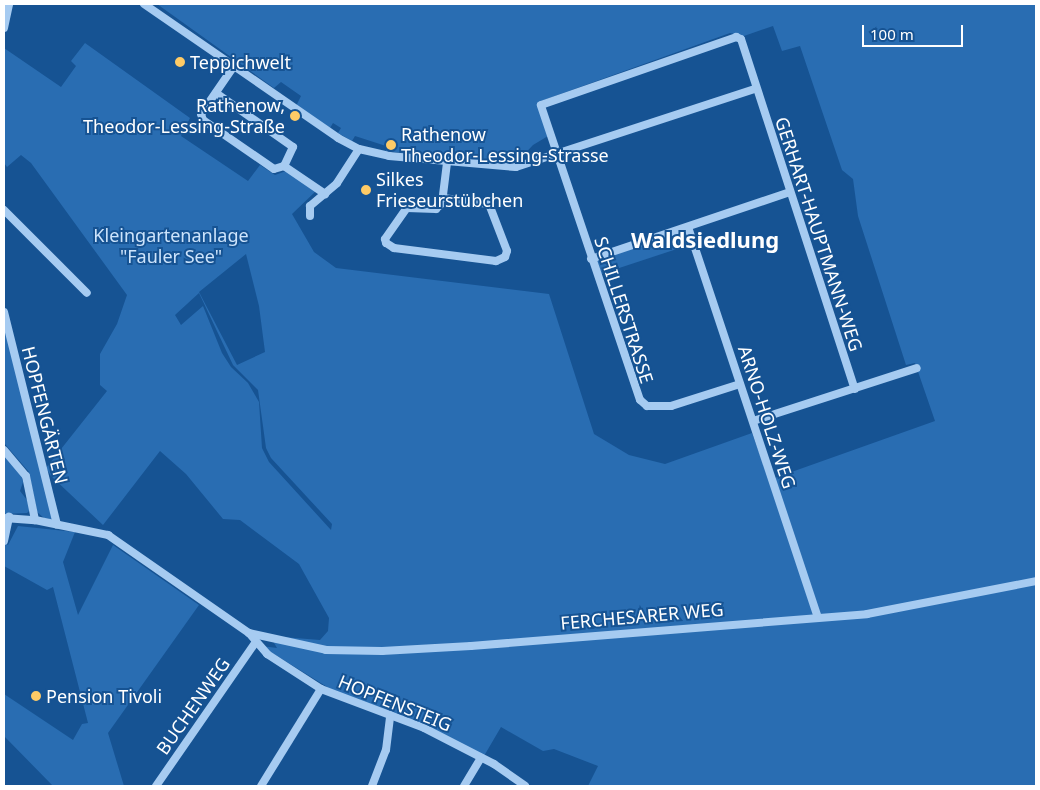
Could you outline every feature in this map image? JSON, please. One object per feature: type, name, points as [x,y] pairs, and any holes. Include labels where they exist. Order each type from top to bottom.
[{"type":"street","points":[[4,28],[9,4]]},
{"type":"street","points":[[144,4],[338,138],[359,149],[447,163],[516,167],[558,156],[755,89]]},
{"type":"street","name":"GERHART-HAUPTMANN-WEG","points":[[558,156],[541,104],[730,37],[740,39],[855,389]]},
{"type":"street","points":[[216,93],[293,147],[284,166],[274,169],[203,120],[201,114],[234,66]]},
{"type":"street","points":[[310,216],[310,206],[337,183],[359,149]]},
{"type":"street","name":"SCHILLERSTRASSE","points":[[558,156],[591,259],[640,400],[647,406],[671,406],[740,384]]},
{"type":"street","points":[[444,198],[489,204],[507,251],[505,257],[496,260],[394,248],[386,243],[385,239],[407,208],[436,209],[444,198],[447,163]]},
{"type":"street","points":[[284,166],[325,194]]},
{"type":"street","points":[[591,259],[790,192]]},
{"type":"street","points":[[4,210],[59,260],[87,293]]},
{"type":"street","name":"ARNO-HOLZ-WEG","points":[[688,226],[818,617]]},
{"type":"street","name":"HOPFENGÄRTEN","points":[[4,312],[54,524]]},
{"type":"street","points":[[753,421],[917,368]]},
{"type":"street","points":[[4,450],[26,476],[34,520]]},
{"type":"street","points":[[4,541],[7,518]]},
{"type":"street","name":"FERCHESARER WEG","points":[[7,518],[34,520],[108,535],[250,633],[326,650],[382,651],[892,610],[1036,581]]},
{"type":"street","name":"FERCHESARER WEG","points":[[250,633],[255,643]]},
{"type":"street","name":"HOPFENSTEIG","points":[[255,643],[322,689],[390,715],[481,758],[525,786]]},
{"type":"street","name":"BUCHENWEG","points":[[156,786],[255,643]]},
{"type":"street","points":[[261,786],[322,689]]},
{"type":"street","points":[[372,786],[386,750],[390,715]]},
{"type":"street","points":[[464,786],[481,758]]},
{"type":"green space","name":"Kleingartenanlage \"Fauler See\"","points":[[157,4],[1036,4],[1036,786],[588,786],[598,766],[554,749],[543,751],[501,727],[484,756],[345,698],[261,646],[277,648],[270,636],[320,640],[328,631],[329,618],[299,564],[240,520],[223,519],[186,474],[160,451],[103,525],[51,476],[46,468],[107,391],[100,385],[100,354],[117,324],[127,295],[31,163],[21,155],[7,167],[4,163],[4,48],[61,87],[76,66],[71,61],[85,43],[190,118],[181,136],[248,181],[260,165],[275,175],[286,171],[316,191],[292,214],[314,252],[336,268],[549,294],[594,434],[629,455],[665,464],[752,433],[769,480],[935,421],[915,363],[906,365],[858,216],[853,179],[842,170],[800,46],[782,51],[773,26],[744,36],[730,33],[541,101],[540,112],[548,136],[533,145],[517,162],[498,163],[386,151],[386,146],[355,136],[352,141],[338,133],[341,128],[333,123],[330,128],[296,106],[301,96],[281,82],[274,88]],"holes":[[[246,254],[259,306],[265,352],[237,365],[199,292]],[[199,293],[233,365],[258,390],[266,448],[271,458],[332,524],[331,530],[269,462],[262,448],[259,402],[248,383],[231,367],[222,353],[203,306],[181,325],[175,315]]]},
{"type":"green space","points":[[685,231],[689,245],[601,274],[597,260]]},
{"type":"green space","points":[[4,321],[55,520],[44,518],[37,512],[29,472],[4,443]]},
{"type":"green space","points":[[4,455],[20,470],[23,482],[20,491],[27,500],[30,510],[27,513],[4,514]]},
{"type":"green space","points":[[18,526],[75,532],[63,562],[78,615],[113,545],[199,605],[108,733],[124,786],[53,786],[4,736],[4,694],[73,740],[82,724],[88,723],[53,587],[47,590],[4,566],[4,543],[8,545]]},
{"type":"place","name":"Teppichwelt","points":[[180,62]]},
{"type":"place","name":"Rathenow, Theodor-Lessing-Straße","points":[[295,116]]},
{"type":"place","name":"Rathenow Theodor-Lessing-Strasse","points":[[391,145]]},
{"type":"place","name":"Silkes Frieseurstübchen","points":[[366,190]]},
{"type":"place","name":"Pension Tivoli","points":[[36,696]]},
{"type":"district","name":"Waldsiedlung","points":[[705,240]]}]
